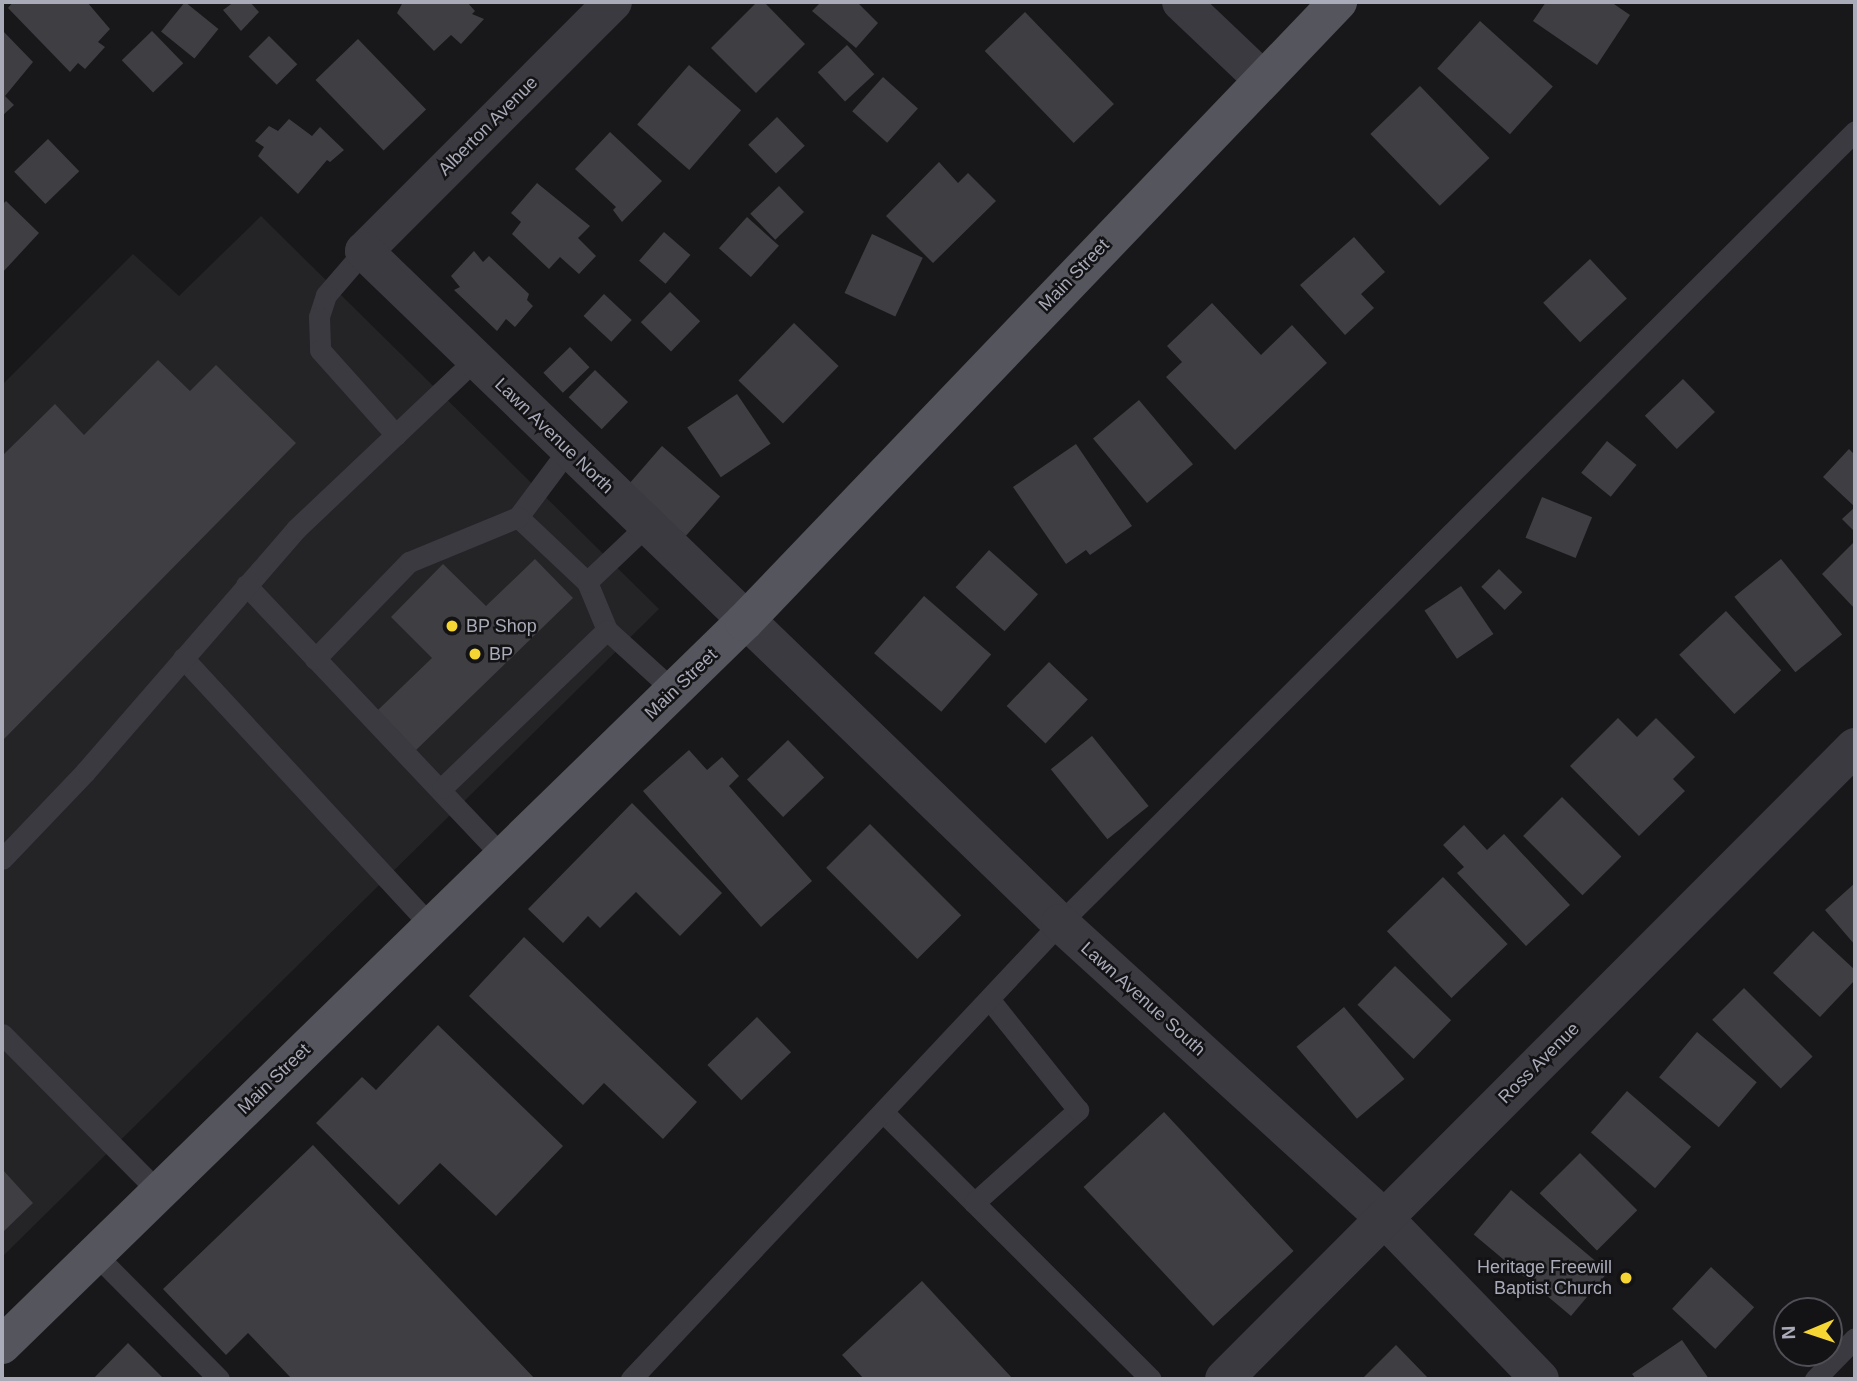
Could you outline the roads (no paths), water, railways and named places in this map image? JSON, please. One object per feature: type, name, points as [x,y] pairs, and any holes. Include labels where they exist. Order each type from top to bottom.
[{"type":"main road","name":"Main Street","points":[[2,1345],[744,622],[1261,78],[1338,2]]},
{"type":"street","name":"Alberton Avenue","points":[[364,251],[612,2]]},
{"type":"street","points":[[1181,2],[1261,78]]},
{"type":"street","name":"Lawn Avenue North","points":[[364,251],[744,622]]},
{"type":"street","name":"Lawn Avenue South","points":[[744,622],[1060,923],[1384,1218],[1540,1379]]},
{"type":"street","name":"Ross Avenue","points":[[1224,1379],[1855,747]]},
{"type":"lane","points":[[631,1379],[1060,923],[1855,131]]},
{"type":"lane","points":[[364,251],[326,295],[319,317],[320,350],[396,435]]},
{"type":"lane","points":[[2,859],[183,659],[296,529],[475,360]]},
{"type":"lane","points":[[315,659],[409,562],[518,517],[568,450]]},
{"type":"lane","points":[[518,517],[587,582],[607,630],[674,691]]},
{"type":"lane","points":[[587,582],[646,526]]},
{"type":"lane","points":[[246,585],[442,788],[503,857]]},
{"type":"lane","points":[[442,788],[607,630]]},
{"type":"lane","points":[[183,659],[432,927]]},
{"type":"lane","points":[[974,1203],[1078,1110],[989,999]]},
{"type":"lane","points":[[2,1034],[159,1192]]},
{"type":"lane","points":[[883,1112],[1151,1379]]},
{"type":"lane","points":[[95,1254],[219,1379]]},
{"type":"lane","points":[[1815,1379],[1855,1338]]},
{"type":"place","name":"BP Shop","points":[[452,626]]},
{"type":"place","name":"BP","points":[[475,654]]},
{"type":"place","name":"Heritage Freewill Baptist Church","points":[[1626,1278]]}]
